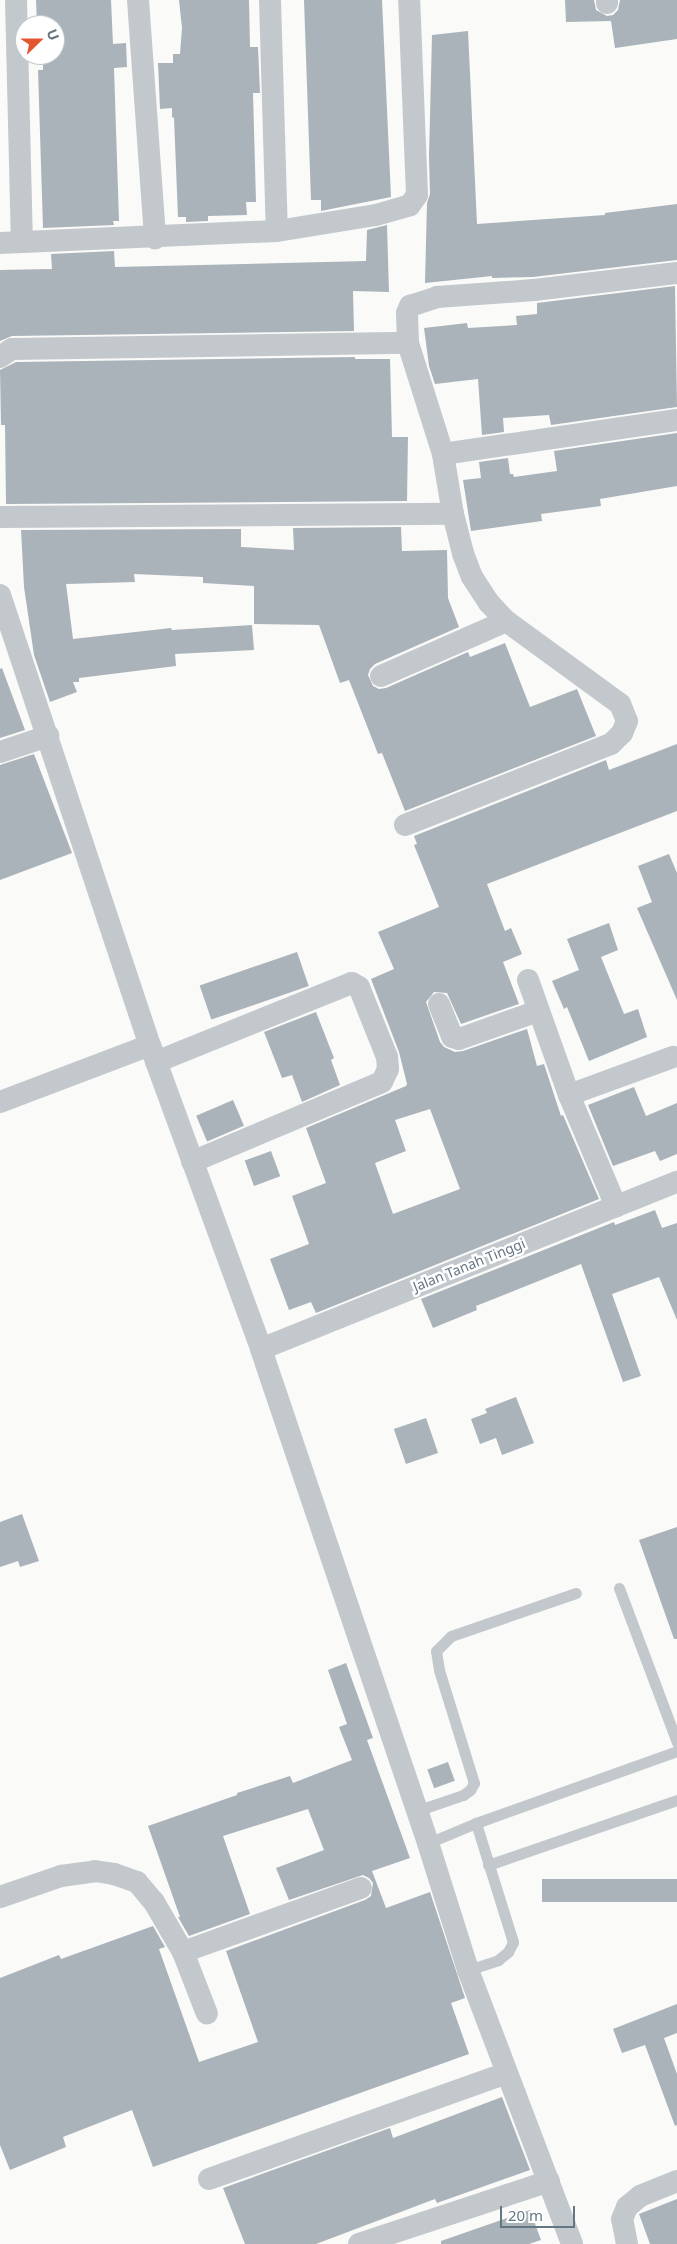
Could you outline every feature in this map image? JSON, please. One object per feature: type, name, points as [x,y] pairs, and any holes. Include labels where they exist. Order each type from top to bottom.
[{"type":"street","points":[[16,0],[22,242]]},
{"type":"street","points":[[138,0],[155,238]]},
{"type":"street","points":[[270,0],[277,231]]},
{"type":"street","points":[[0,243],[155,238],[277,231],[376,215],[410,205],[417,195],[409,0]]},
{"type":"street","points":[[405,825],[611,744],[622,732],[627,721],[620,704],[506,621],[489,604],[472,577],[463,553],[453,514],[443,454],[408,342],[407,314],[410,306],[437,297],[534,290],[677,273]]},
{"type":"street","points":[[0,357],[12,349],[209,348],[408,342]]},
{"type":"street","points":[[443,454],[677,420]]},
{"type":"street","points":[[0,517],[453,514]]},
{"type":"street","points":[[0,595],[153,1053],[261,1349],[428,1843],[468,1970],[572,2244]]},
{"type":"street","points":[[381,676],[506,621]]},
{"type":"street","points":[[0,752],[48,736]]},
{"type":"street","points":[[528,980],[569,1095],[616,1206]]},
{"type":"street","points":[[0,1102],[153,1053],[352,983],[359,987],[387,1058],[388,1069],[382,1082],[192,1162]]},
{"type":"street","points":[[439,1004],[452,1037],[460,1039],[538,1011]]},
{"type":"street","points":[[569,1095],[673,1056]]},
{"type":"street","name":"Jalan Tanah Tinggi","points":[[261,1349],[677,1182]]},
{"type":"street","points":[[0,1897],[61,1876],[95,1871],[114,1874],[136,1882],[148,1895],[183,1952],[207,2014]]},
{"type":"street","points":[[183,1952],[361,1888]]},
{"type":"street","points":[[209,2179],[506,2072]]},
{"type":"street","points":[[359,2244],[549,2181]]},
{"type":"street","points":[[627,2244],[622,2219],[627,2206],[640,2196],[677,2181]]},
{"type":"lane","points":[[619,1588],[677,1742]]},
{"type":"lane","points":[[416,1811],[462,1795],[470,1790],[474,1783],[439,1670],[436,1651],[451,1636],[576,1593]]},
{"type":"lane","points":[[428,1843],[476,1823],[677,1751]]},
{"type":"lane","points":[[488,1865],[677,1800]]},
{"type":"lane","points":[[468,1970],[498,1960],[508,1952],[512,1942],[476,1823]]},
{"type":"building","points":[[36,0],[111,0],[113,44],[126,43],[127,67],[114,68],[119,221],[113,221],[114,225],[43,228],[38,70],[43,70],[43,65],[65,65],[65,15],[37,15]]},
{"type":"building","points":[[179,0],[249,0],[250,47],[258,47],[260,93],[253,93],[256,202],[246,202],[247,215],[208,216],[208,221],[186,222],[186,217],[178,217],[174,118],[172,117],[172,108],[160,109],[158,63],[173,63],[173,54],[180,54],[182,28]]},
{"type":"building","points":[[304,0],[382,0],[391,197],[321,211],[321,200],[311,200]]},
{"type":"building","points":[[565,0],[594,0],[596,10],[607,16],[613,15],[618,10],[620,0],[677,0],[677,39],[615,48],[611,21],[566,22]]},
{"type":"building","points":[[468,31],[477,224],[605,215],[605,213],[677,204],[677,260],[533,277],[492,278],[492,276],[425,283],[427,203],[430,194],[432,35]]},
{"type":"building","points":[[387,225],[389,292],[353,291],[354,331],[12,336],[0,341],[0,270],[52,269],[51,254],[114,251],[115,267],[366,261],[367,230]]},
{"type":"building","points":[[675,286],[677,407],[551,425],[549,415],[503,418],[504,432],[482,435],[478,379],[435,384],[429,366],[424,328],[467,323],[468,328],[517,325],[516,316],[537,314],[537,303]]},
{"type":"building","points":[[355,357],[355,359],[390,359],[392,437],[408,437],[407,501],[6,504],[5,425],[1,425],[0,370],[16,362]]},
{"type":"building","points":[[677,433],[677,486],[600,499],[601,506],[541,514],[542,521],[471,531],[463,480],[481,478],[479,462],[508,458],[510,474],[513,474],[514,477],[557,471],[554,451]]},
{"type":"building","points":[[401,527],[402,551],[447,550],[448,598],[459,627],[375,664],[370,669],[368,675],[373,686],[379,689],[386,688],[468,652],[470,657],[505,643],[530,707],[577,689],[596,736],[405,811],[382,753],[378,754],[349,680],[340,683],[319,625],[254,624],[254,586],[203,583],[203,577],[134,574],[135,582],[66,584],[73,639],[171,628],[172,630],[252,625],[254,650],[175,654],[176,666],[79,678],[79,682],[73,682],[77,692],[50,702],[34,655],[24,587],[21,530],[241,529],[241,547],[294,550],[293,528]]},
{"type":"building","points":[[2,668],[25,730],[0,738],[0,669]]},
{"type":"building","points":[[677,744],[677,811],[487,884],[505,931],[511,928],[522,954],[503,962],[519,1004],[461,1024],[447,993],[434,992],[426,1002],[440,1042],[444,1047],[455,1052],[527,1029],[537,1066],[544,1064],[561,1116],[563,1115],[599,1199],[316,1313],[311,1302],[289,1310],[270,1259],[309,1244],[292,1196],[326,1183],[306,1128],[407,1084],[399,1052],[371,979],[394,969],[378,932],[439,907],[414,845],[417,844],[414,836],[606,760],[609,770]],"holes":[[[430,1109],[460,1189],[393,1214],[375,1163],[406,1151],[395,1120]]]},
{"type":"building","points":[[34,754],[72,853],[0,880],[0,765]]},
{"type":"building","points":[[669,854],[677,873],[677,1000],[637,908],[652,902],[638,866]]},
{"type":"building","points":[[609,923],[618,950],[601,957],[624,1014],[638,1009],[647,1037],[589,1061],[567,1007],[564,1009],[552,981],[579,970],[567,939]]},
{"type":"building","points":[[297,952],[309,986],[211,1020],[200,986]]},
{"type":"building","points":[[316,1012],[334,1058],[331,1060],[340,1085],[302,1102],[292,1075],[282,1078],[264,1032]]},
{"type":"building","points":[[634,1087],[646,1116],[677,1103],[677,1154],[660,1161],[655,1151],[613,1166],[588,1105]]},
{"type":"building","points":[[233,1100],[244,1126],[207,1141],[196,1116]]},
{"type":"building","points":[[271,1151],[280,1176],[254,1186],[245,1161]]},
{"type":"building","points":[[655,1210],[662,1228],[677,1223],[677,1320],[659,1277],[612,1294],[641,1376],[623,1382],[581,1264],[476,1306],[477,1310],[433,1328],[421,1299],[614,1222],[615,1225]]},
{"type":"building","points":[[516,1397],[534,1443],[502,1455],[496,1438],[480,1444],[471,1419],[487,1413],[485,1409]]},
{"type":"building","points":[[426,1418],[438,1453],[406,1464],[394,1429]]},
{"type":"building","points":[[22,1514],[39,1561],[20,1567],[18,1561],[0,1567],[0,1522]]},
{"type":"building","points":[[677,1527],[677,1639],[674,1639],[639,1540]]},
{"type":"building","points":[[346,1663],[373,1738],[367,1740],[410,1858],[372,1871],[386,1908],[430,1892],[465,1998],[451,2003],[469,2054],[153,2167],[132,2110],[63,2137],[66,2147],[10,2170],[0,2145],[0,1978],[59,1955],[61,1959],[153,1926],[165,1947],[159,1949],[199,2062],[258,2042],[226,1951],[365,1900],[371,1896],[373,1883],[363,1875],[289,1900],[276,1868],[324,1850],[308,1809],[223,1836],[250,1914],[189,1936],[178,1917],[180,1917],[148,1826],[237,1795],[237,1793],[290,1776],[293,1783],[352,1760],[339,1727],[347,1724],[328,1670]]},
{"type":"building","points":[[448,1762],[455,1781],[434,1788],[427,1770]]},
{"type":"building","points":[[542,1879],[677,1879],[677,1902],[542,1902]]},
{"type":"building","points":[[677,2004],[677,2033],[664,2038],[677,2074],[677,2125],[675,2126],[645,2045],[622,2053],[613,2029]]},
{"type":"building","points":[[502,2097],[530,2170],[437,2203],[435,2199],[316,2244],[245,2244],[223,2188],[390,2128],[393,2138]]},
{"type":"building","points":[[677,2199],[677,2244],[650,2244],[639,2214]]},
{"type":"building","points":[[530,2210],[541,2240],[529,2244],[441,2244],[441,2241]]}]
